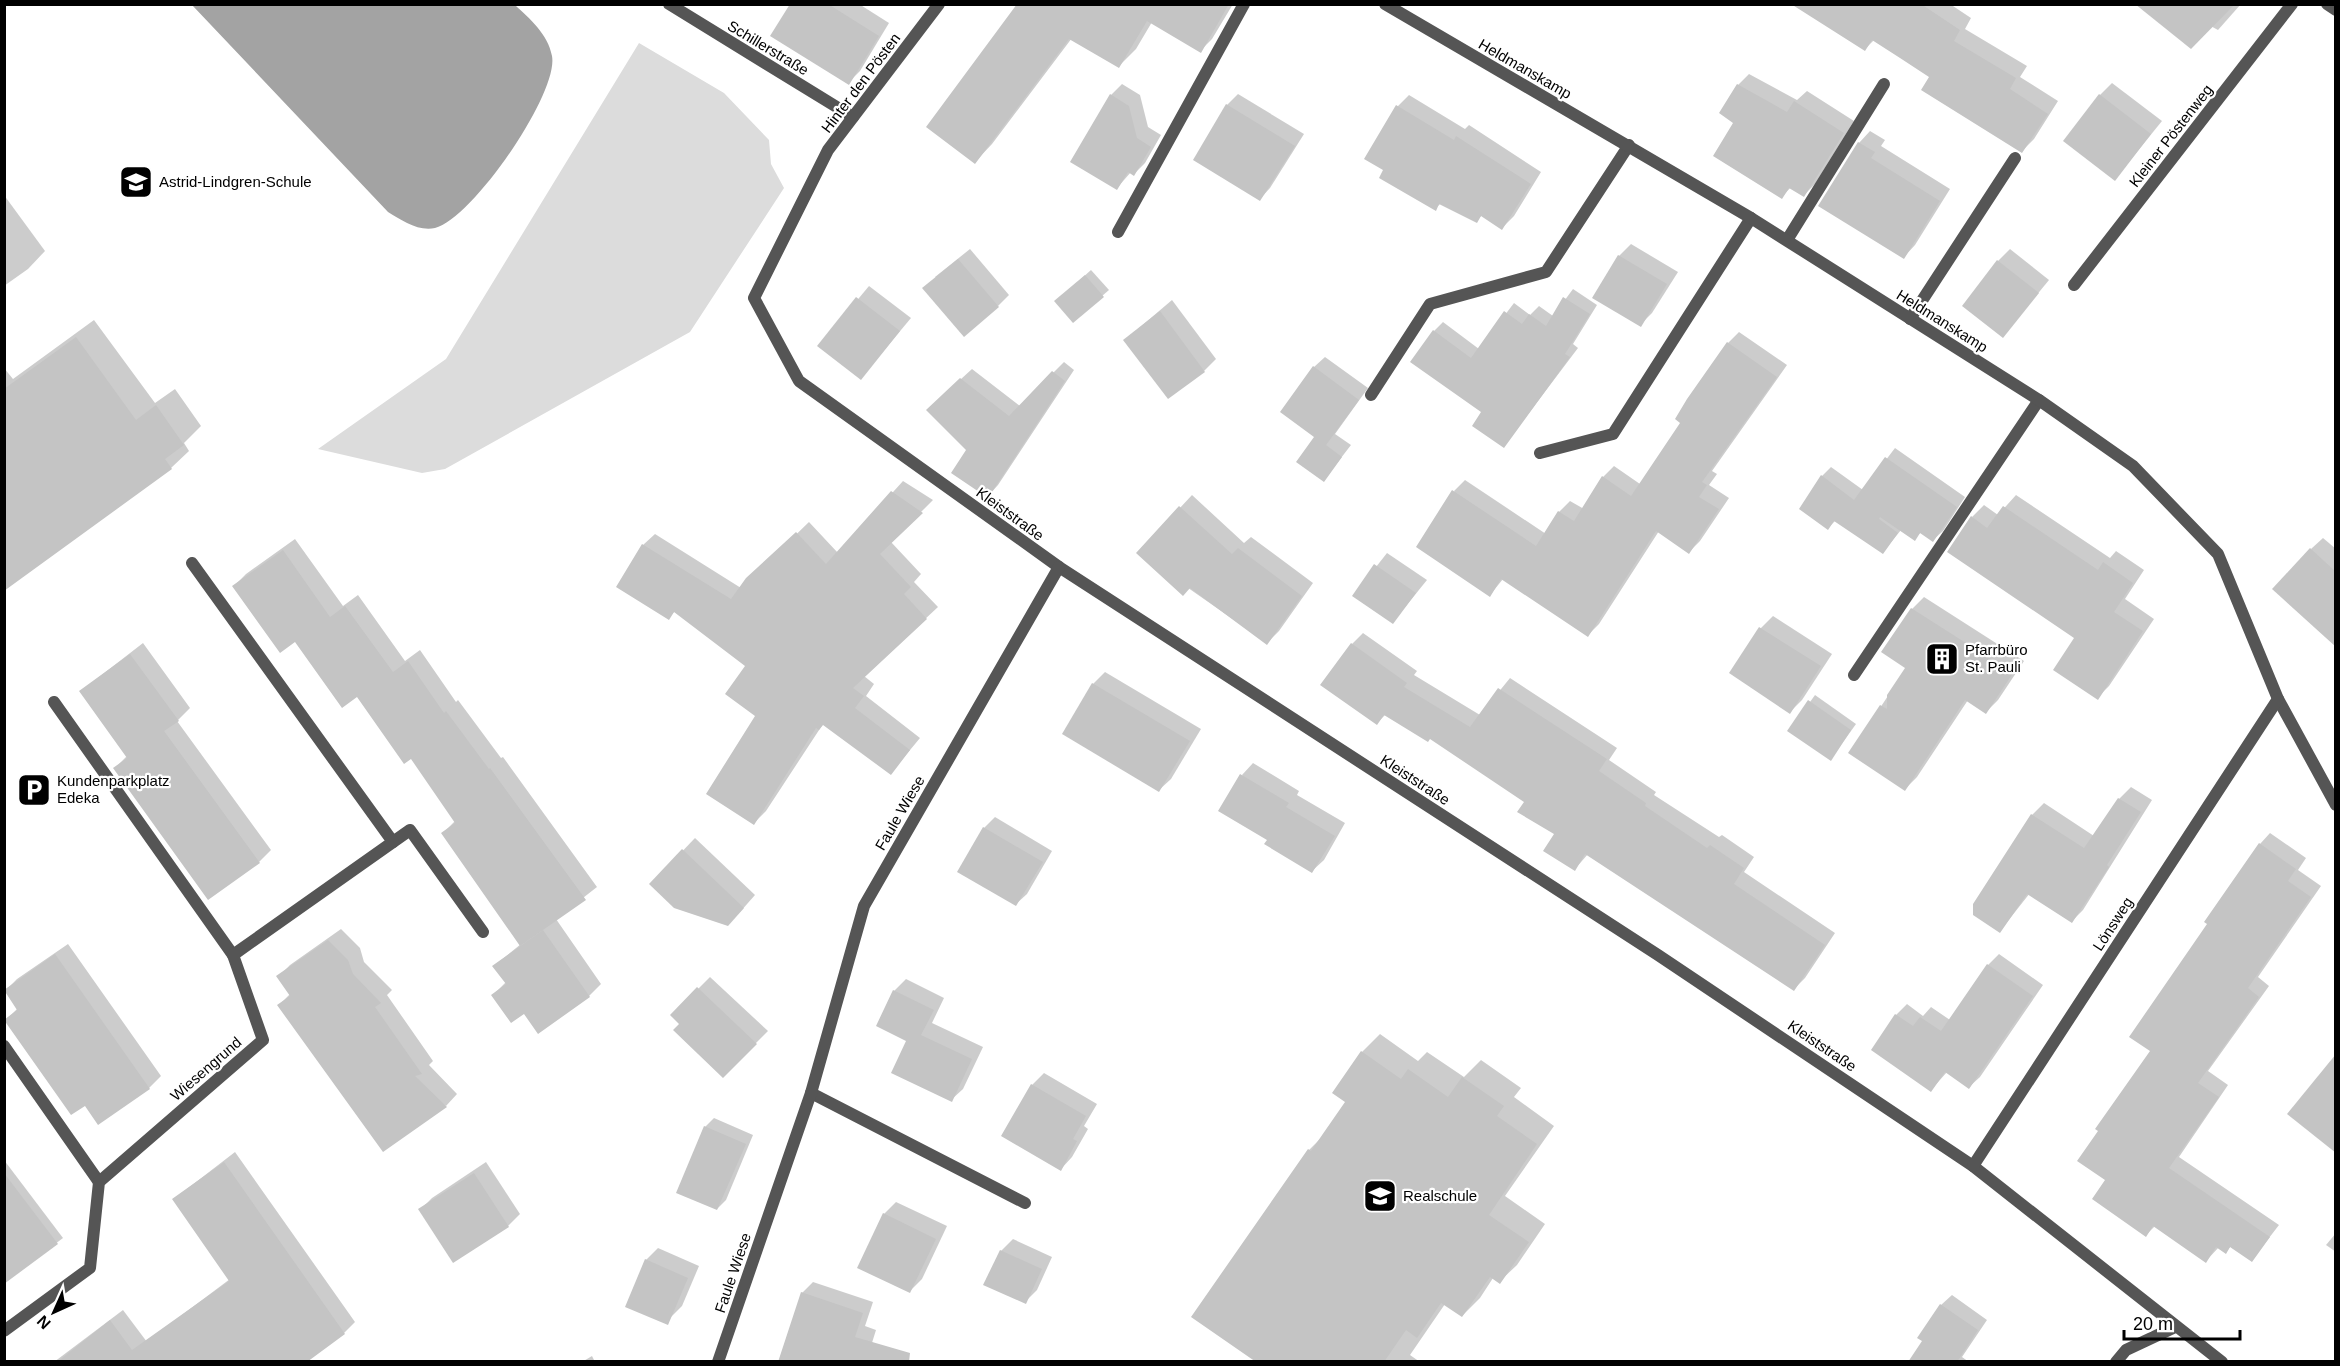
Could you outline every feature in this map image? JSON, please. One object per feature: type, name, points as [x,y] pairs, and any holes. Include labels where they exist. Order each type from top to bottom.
[{"type":"street","name":"Schillerstraße","points":[[669,4],[853,117]]},
{"type":"street","name":"Hinter den Pösten","points":[[828,150],[939,4]]},
{"type":"street","points":[[1118,232],[1244,4]]},
{"type":"street","name":"Heldmanskamp","points":[[1385,4],[1629,145],[1787,240],[2039,400],[2133,466],[2218,554],[2277,699],[2336,805]]},
{"type":"street","name":"Kleiner Pöstenweg","points":[[2074,285],[2292,4]]},
{"type":"street","points":[[2327,4],[2336,10]]},
{"type":"street","points":[[1787,240],[1884,84]]},
{"type":"street","points":[[1371,395],[1430,304],[1545,272],[1629,145]]},
{"type":"street","name":"Kleiststraße","points":[[828,150],[754,298],[799,381],[1059,567],[1668,962],[1973,1167],[2222,1362]]},
{"type":"street","points":[[1910,318],[2015,158]]},
{"type":"street","points":[[1540,453],[1613,434],[1751,218]]},
{"type":"street","points":[[1854,675],[2039,400]]},
{"type":"street","points":[[192,563],[393,842]]},
{"type":"street","name":"Faule Wiese","points":[[718,1362],[811,1093],[864,906],[1059,567]]},
{"type":"street","name":"Lönsweg","points":[[1973,1167],[2277,699]]},
{"type":"street","points":[[54,702],[233,955],[410,830],[483,932]]},
{"type":"street","name":"Wiesengrund","points":[[99,1182],[263,1040],[233,955]]},
{"type":"street","points":[[4,1046],[99,1182],[90,1268],[4,1331]]},
{"type":"street","points":[[811,1093],[1025,1203]]},
{"type":"street","points":[[2116,1362],[2126,1350],[2175,1327]]},
{"type":"shaded area","points":[[192,5],[515,5],[538,28],[547,41],[552,56],[550,74],[542,97],[528,124],[490,179],[470,203],[451,220],[435,228],[423,228],[388,212]]},
{"type":"shaded area","points":[[639,43],[724,93],[769,140],[771,164],[784,188],[690,332],[445,469],[422,473],[318,449],[446,359]]},
{"type":"building","points":[[790,4],[828,4],[879,36],[849,85],[770,36]]},
{"type":"building","points":[[1017,4],[1229,4],[1201,53],[1147,21],[1119,68],[1069,39],[975,164],[926,127]]},
{"type":"building","points":[[1791,4],[1921,4],[1960,30],[1954,41],[2016,78],[2010,89],[2048,114],[2022,153],[1921,90],[1929,77],[1900,58],[1872,40],[1865,51]]},
{"type":"building","points":[[2135,4],[2235,4],[2191,49]]},
{"type":"building","points":[[1737,84],[1787,112],[1794,101],[1844,133],[1804,197],[1789,188],[1782,199],[1713,156],[1733,123],[1719,113]]},
{"type":"building","points":[[1110,94],[1129,106],[1137,138],[1151,147],[1134,176],[1128,172],[1117,190],[1070,162]]},
{"type":"building","points":[[2099,94],[2151,134],[2115,181],[2063,141]]},
{"type":"building","points":[[1226,104],[1295,146],[1260,201],[1193,160]]},
{"type":"building","points":[[1396,105],[1454,140],[1456,136],[1531,184],[1502,230],[1481,216],[1477,223],[1439,204],[1436,211],[1379,178],[1383,170],[1364,159]]},
{"type":"building","points":[[1858,142],[1875,152],[1871,158],[1940,201],[1904,259],[1818,206]]},
{"type":"building","points":[[1618,255],[1667,284],[1641,327],[1592,298]]},
{"type":"building","points":[[958,259],[999,307],[964,337],[922,288]]},
{"type":"building","points":[[1997,260],[2039,293],[2003,338],[1962,306]]},
{"type":"building","points":[[1085,275],[1104,297],[1073,323],[1054,301]]},
{"type":"building","points":[[856,297],[900,331],[861,380],[817,346]]},
{"type":"building","points":[[1563,297],[1590,314],[1565,354],[1570,357],[1504,448],[1472,426],[1481,412],[1410,362],[1433,330],[1471,358],[1504,311],[1522,324],[1529,314],[1546,326]]},
{"type":"building","points":[[1160,311],[1205,372],[1168,399],[1123,340]]},
{"type":"building","points":[[76,337],[136,420],[156,405],[184,445],[165,459],[172,469],[4,591],[4,389]]},
{"type":"building","points":[[1727,342],[1777,377],[1702,482],[1707,485],[1699,497],[1719,509],[1689,554],[1656,531],[1588,637],[1501,579],[1490,597],[1416,547],[1452,490],[1536,546],[1558,511],[1574,521],[1602,476],[1631,496],[1680,423],[1675,419],[1687,399]]},
{"type":"building","points":[[1313,366],[1359,400],[1326,445],[1342,457],[1324,482],[1296,462],[1314,437],[1280,412]]},
{"type":"building","points":[[1052,371],[1065,381],[988,498],[951,473],[966,450],[926,410],[960,378],[1009,416]]},
{"type":"building","points":[[1885,457],[1957,507],[1933,542],[1920,533],[1915,541],[1880,517],[1879,519],[1898,533],[1883,554],[1834,521],[1828,530],[1799,509],[1821,475],[1854,500]]},
{"type":"building","points":[[891,491],[923,513],[880,554],[911,587],[904,594],[927,619],[853,688],[864,696],[855,708],[910,750],[891,775],[823,725],[819,730],[816,728],[754,825],[706,794],[755,716],[725,694],[745,666],[674,612],[669,620],[616,587],[642,544],[731,599],[746,578],[796,532],[826,564]]},
{"type":"building","points":[[1179,506],[1232,554],[1238,548],[1302,596],[1267,645],[1190,588],[1183,596],[1136,553]]},
{"type":"building","points":[[2003,506],[2098,570],[2103,562],[2133,583],[2114,612],[2143,631],[2098,700],[2053,670],[2074,638],[1947,552],[1971,516],[1987,528]]},
{"type":"building","points":[[2310,548],[2336,572],[2336,647],[2272,589]]},
{"type":"building","points":[[283,550],[330,617],[345,606],[393,672],[408,661],[444,713],[446,711],[490,768],[586,900],[520,946],[441,833],[455,823],[411,759],[404,764],[357,697],[342,708],[295,642],[280,653],[232,586]]},
{"type":"building","points":[[1374,564],[1416,593],[1393,624],[1352,596]]},
{"type":"building","points":[[1911,608],[2013,673],[1986,714],[1965,700],[1905,791],[1848,753],[1880,705],[1887,709],[1887,695],[1905,668],[1881,652]]},
{"type":"building","points":[[1759,627],[1821,666],[1790,714],[1729,673]]},
{"type":"building","points":[[1351,643],[1407,683],[1404,687],[1470,727],[1498,688],[1607,759],[1599,771],[1707,848],[1710,845],[1744,868],[1734,884],[1825,945],[1794,991],[1585,854],[1575,871],[1543,851],[1554,834],[1517,812],[1524,802],[1430,739],[1428,742],[1384,715],[1377,725],[1320,685]]},
{"type":"building","points":[[130,654],[179,721],[164,731],[260,863],[208,900],[113,768],[127,758],[79,691]]},
{"type":"building","points":[[1092,683],[1190,741],[1159,792],[1062,734]]},
{"type":"building","points":[[1808,700],[1851,730],[1831,761],[1787,731]]},
{"type":"building","points":[[1240,774],[1289,803],[1286,807],[1335,836],[1312,873],[1264,844],[1267,840],[1218,811]]},
{"type":"building","points":[[2118,798],[2141,812],[2107,865],[2109,867],[2072,923],[2027,894],[2000,933],[1973,915],[1973,904],[2031,814],[2084,848]]},
{"type":"building","points":[[983,827],[1043,862],[1016,906],[957,872]]},
{"type":"building","points":[[2259,843],[2296,869],[2288,881],[2311,897],[2248,988],[2259,997],[2198,1083],[2219,1097],[2169,1168],[2270,1237],[2252,1262],[2230,1247],[2226,1254],[2216,1247],[2206,1263],[2153,1226],[2146,1237],[2092,1199],[2105,1180],[2077,1161],[2098,1131],[2095,1129],[2150,1051],[2129,1037],[2207,924],[2204,922]]},
{"type":"building","points":[[682,849],[744,908],[728,926],[674,908],[649,884]]},
{"type":"building","points":[[543,930],[590,997],[538,1034],[524,1014],[511,1023],[491,995],[506,984],[492,966]]},
{"type":"building","points":[[328,940],[348,960],[353,974],[381,1003],[375,1007],[422,1074],[415,1076],[447,1107],[383,1152],[277,1005],[290,996],[276,976]]},
{"type":"building","points":[[55,954],[150,1089],[98,1125],[85,1106],[71,1115],[4,1020],[17,1010],[4,990]]},
{"type":"building","points":[[1987,964],[2033,996],[1969,1089],[1945,1072],[1931,1092],[1871,1050],[1895,1014],[1913,1026],[1920,1017],[1941,1031]]},
{"type":"building","points":[[697,987],[757,1044],[723,1078],[673,1030],[679,1024],[670,1015]]},
{"type":"building","points":[[893,990],[934,1010],[921,1035],[972,1059],[952,1102],[891,1073],[906,1041],[876,1026]]},
{"type":"building","name":"Realschule","points":[[1361,1051],[1401,1079],[1408,1069],[1448,1097],[1462,1077],[1504,1106],[1497,1116],[1537,1144],[1489,1215],[1529,1242],[1500,1284],[1490,1277],[1462,1317],[1441,1303],[1417,1338],[1406,1330],[1384,1362],[1256,1362],[1191,1317],[1308,1149],[1311,1151],[1345,1102],[1332,1093]]},
{"type":"building","points":[[2336,1054],[2336,1153],[2287,1114]]},
{"type":"building","points":[[1031,1084],[1086,1116],[1073,1139],[1077,1141],[1061,1171],[1001,1136]]},
{"type":"building","points":[[704,1126],[746,1144],[717,1210],[676,1193]]},
{"type":"building","points":[[224,1162],[345,1334],[307,1362],[57,1362],[110,1320],[132,1350],[229,1281],[172,1199]]},
{"type":"building","points":[[4,1173],[58,1244],[4,1284]]},
{"type":"building","points":[[474,1173],[509,1227],[453,1263],[418,1209]]},
{"type":"building","points":[[883,1213],[936,1239],[910,1293],[857,1268]]},
{"type":"building","points":[[1000,1250],[1042,1269],[1026,1304],[983,1285]]},
{"type":"building","points":[[645,1259],[688,1278],[668,1325],[625,1307]]},
{"type":"building","points":[[801,1292],[863,1313],[855,1337],[910,1353],[909,1362],[778,1362]]},
{"type":"building","points":[[1940,1304],[1978,1330],[1957,1362],[1908,1362],[1922,1341],[1917,1338]]},
{"type":"place","name":"Astrid-Lindgren-Schule","points":[[136,182]]},
{"type":"place","name":"Pfarrbüro St. Pauli","points":[[1942,659]]},
{"type":"place","name":"Kundenparkplatz Edeka","points":[[34,790]]},
{"type":"place","name":"Realschule","points":[[1380,1196]]}]
